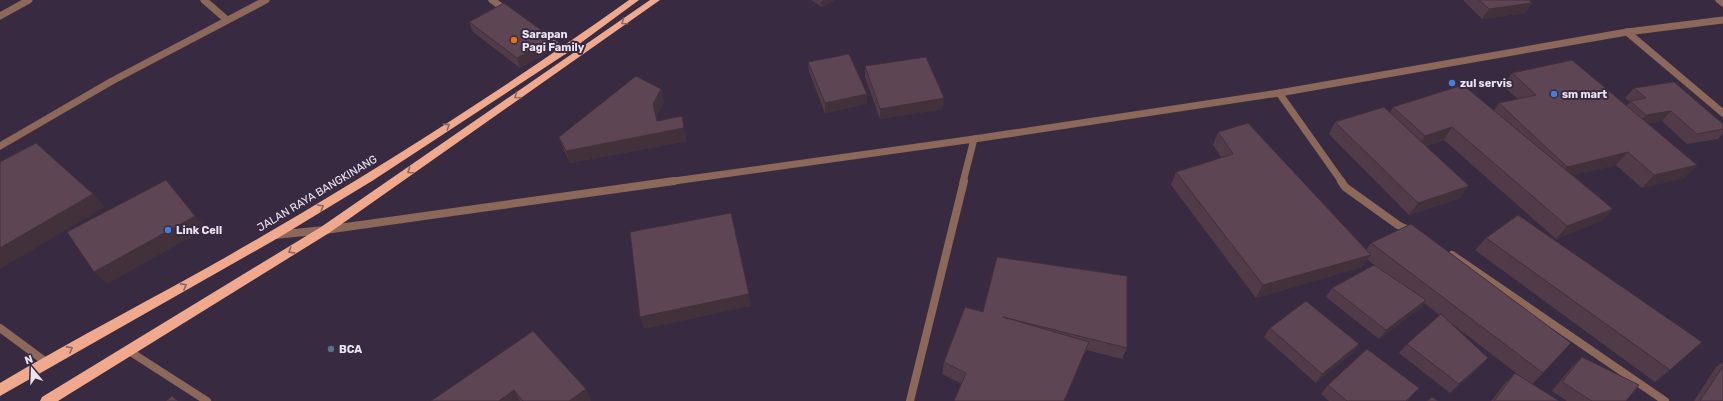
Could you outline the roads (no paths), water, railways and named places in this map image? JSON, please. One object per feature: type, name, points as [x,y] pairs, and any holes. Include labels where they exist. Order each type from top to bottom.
[{"type":"highway","name":"JALAN RAYA BANGKINANG","points":[[0,390],[46,362],[274,235],[368,178],[564,51],[635,0]]},
{"type":"highway","points":[[47,401],[129,352],[325,230],[656,0]]},
{"type":"street","points":[[0,16],[29,0]]},
{"type":"street","points":[[204,0],[227,20]]},
{"type":"street","points":[[0,146],[112,81],[266,0]]},
{"type":"street","points":[[492,0],[516,17]]},
{"type":"street","points":[[1719,0],[1723,3]]},
{"type":"street","points":[[274,235],[325,230],[974,139],[1279,93],[1627,32],[1723,20]]},
{"type":"street","points":[[1627,32],[1723,113]]},
{"type":"street","points":[[540,34],[564,51]]},
{"type":"street","points":[[1279,93],[1345,187],[1398,225],[1417,235]]},
{"type":"street","points":[[910,401],[974,139]]},
{"type":"street","points":[[1442,248],[1665,401]]},
{"type":"street","points":[[0,328],[46,362]]},
{"type":"street","points":[[129,352],[207,401]]},
{"type":"place","name":"Sarapan Pagi Family","points":[[514,40]]},
{"type":"place","name":"zul servis","points":[[1452,83]]},
{"type":"place","name":"sm mart","points":[[1554,94]]},
{"type":"place","name":"Link Cell","points":[[168,230]]},
{"type":"place","name":"BCA","points":[[331,349]]}]
